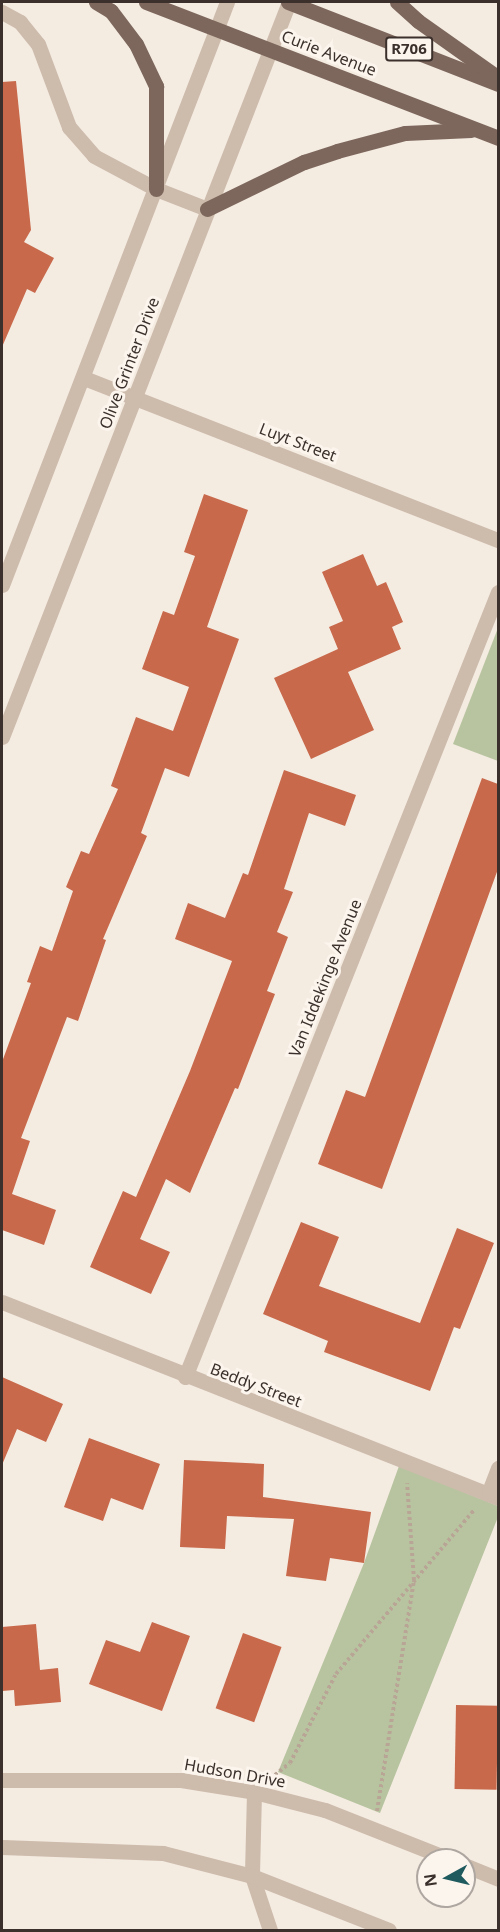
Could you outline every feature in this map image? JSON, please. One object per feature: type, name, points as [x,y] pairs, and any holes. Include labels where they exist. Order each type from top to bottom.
[{"type":"main road","points":[[96,2],[111,11],[136,44],[156,86],[156,189]]},
{"type":"main road","name":"Curie Avenue","points":[[146,2],[498,138]]},
{"type":"main road","name":"Curie Avenue","points":[[289,2],[498,84]]},
{"type":"main road","points":[[397,2],[433,32],[498,78]]},
{"type":"main road","points":[[207,209],[303,162],[337,151],[405,134],[477,129]]},
{"type":"street","points":[[2,585],[84,378],[227,2]]},
{"type":"street","name":"Olive Grinter Drive","points":[[2,737],[289,2]]},
{"type":"street","points":[[2,12],[20,21],[38,44],[69,127],[94,156],[156,189],[207,209]]},
{"type":"street","name":"Luyt Street","points":[[84,378],[498,540]]},
{"type":"street","name":"Van Iddekinge Avenue","points":[[185,1377],[498,592]]},
{"type":"street","name":"Beddy Street","points":[[2,1302],[185,1377],[493,1496]]},
{"type":"street","points":[[493,1496],[498,1468]]},
{"type":"street","name":"Hudson Drive","points":[[2,1780],[181,1780],[254,1792],[324,1810],[421,1848]]},
{"type":"street","points":[[254,1792],[252,1876],[270,1930]]},
{"type":"street","points":[[2,1847],[163,1853],[252,1876],[389,1930]]},
{"type":"street","points":[[476,1870],[498,1879]]},
{"type":"path","points":[[374,1829],[414,1580],[405,1461]]},
{"type":"path","points":[[254,1792],[290,1763],[336,1674],[414,1580],[493,1496]]},
{"type":"green space","points":[[498,628],[498,761],[453,744]]},
{"type":"green space","points":[[399,1466],[498,1506],[498,1517],[380,1813],[278,1772],[364,1563]]},
{"type":"building","points":[[16,81],[31,230],[24,242],[54,258],[35,293],[27,289],[2,347],[2,82]]},
{"type":"building","points":[[204,494],[248,510],[207,627],[239,639],[189,777],[165,768],[141,833],[147,836],[103,939],[106,940],[78,1021],[67,1017],[21,1138],[30,1141],[12,1194],[56,1210],[44,1245],[2,1230],[2,1062],[31,983],[27,982],[40,946],[52,951],[73,891],[66,887],[81,851],[89,854],[118,789],[111,786],[136,717],[173,731],[189,687],[142,669],[163,611],[174,615],[195,556],[184,552]]},
{"type":"building","points":[[363,554],[377,586],[386,582],[403,622],[392,627],[401,649],[348,672],[374,730],[311,759],[274,678],[338,649],[329,627],[343,621],[322,572]]},
{"type":"building","points":[[284,770],[356,795],[345,826],[309,813],[284,889],[293,892],[277,932],[288,937],[267,991],[275,994],[238,1089],[235,1088],[190,1193],[166,1179],[140,1239],[170,1252],[151,1294],[90,1267],[123,1191],[136,1197],[190,1071],[232,961],[175,939],[188,903],[225,918],[243,873],[248,875]]},
{"type":"building","points":[[482,778],[498,784],[498,869],[382,1189],[318,1164],[346,1090],[365,1097]]},
{"type":"building","points":[[301,1222],[339,1237],[319,1286],[420,1323],[457,1228],[494,1243],[460,1329],[454,1327],[430,1391],[324,1352],[328,1341],[263,1314]]},
{"type":"building","points":[[2,1377],[63,1404],[46,1442],[17,1429],[2,1465]]},
{"type":"building","points":[[89,1438],[160,1464],[143,1510],[111,1498],[103,1521],[64,1507]]},
{"type":"building","points":[[184,1460],[264,1464],[263,1497],[371,1512],[364,1563],[330,1558],[326,1581],[286,1576],[294,1519],[227,1516],[225,1549],[180,1547]]},
{"type":"building","points":[[152,1622],[190,1636],[162,1711],[89,1684],[106,1640],[140,1652]]},
{"type":"building","points":[[36,1624],[40,1670],[58,1668],[61,1702],[15,1706],[14,1690],[2,1691],[2,1627]]},
{"type":"building","points":[[243,1633],[282,1647],[254,1722],[216,1708]]},
{"type":"building","points":[[456,1705],[498,1706],[497,1790],[455,1789]]}]
